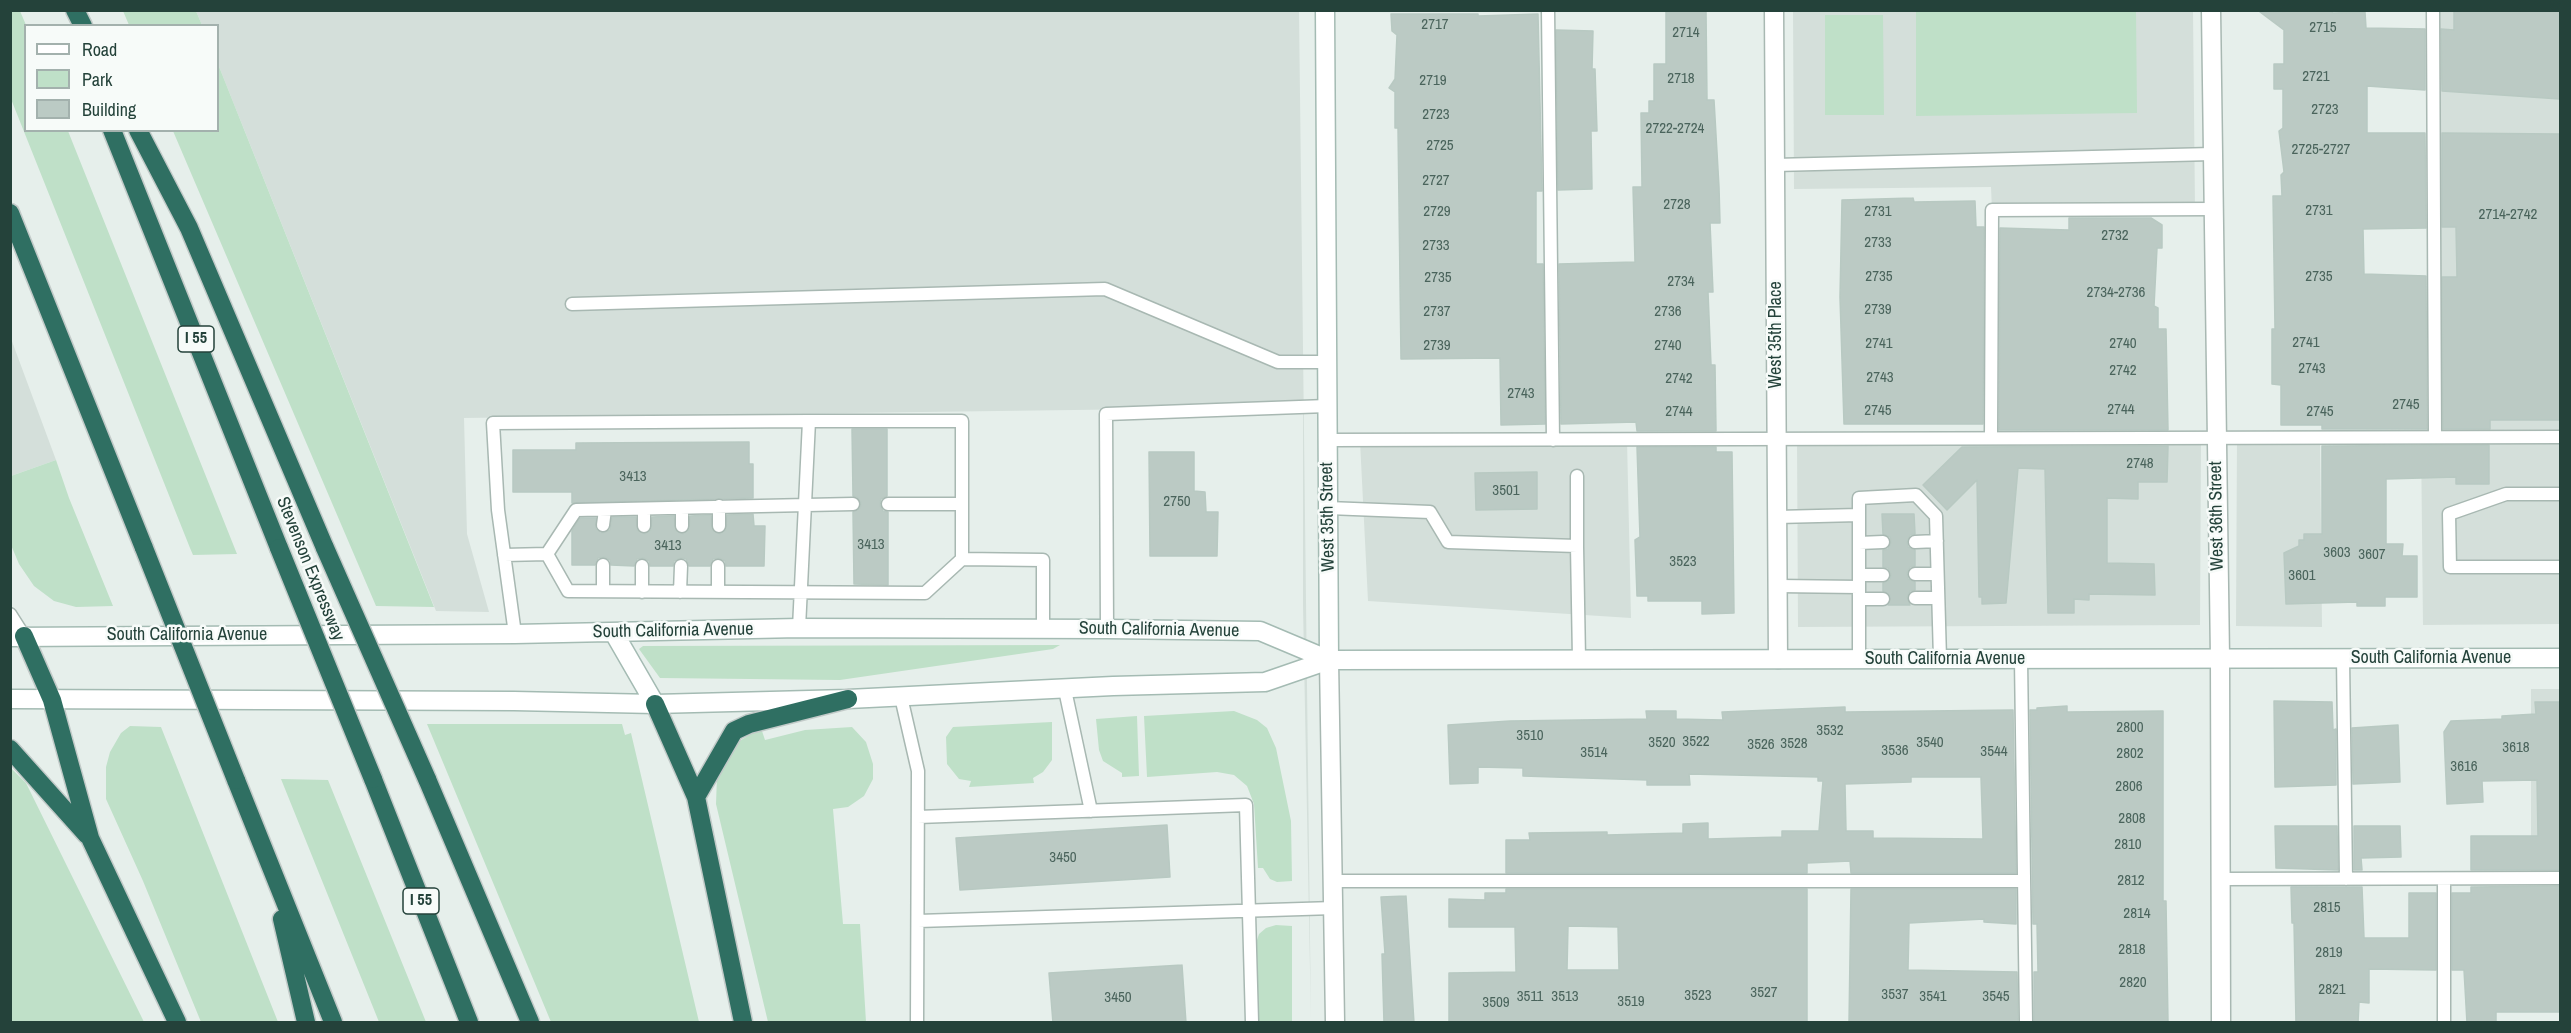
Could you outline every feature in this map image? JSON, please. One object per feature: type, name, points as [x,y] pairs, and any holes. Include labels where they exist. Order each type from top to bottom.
[{"type":"highway","points":[[75,10],[82,24]]},
{"type":"highway","name":"Stevenson Expressway","points":[[113,132],[469,1023]]},
{"type":"highway","points":[[139,132],[189,228],[530,1023]]},
{"type":"highway","points":[[10,213],[333,1023]]},
{"type":"highway","points":[[17,637],[52,700],[90,838],[177,1023]]},
{"type":"highway","points":[[696,797],[734,731],[749,723],[848,699]]},
{"type":"highway","points":[[655,704],[696,797],[743,1023]]},
{"type":"highway","points":[[10,749],[90,838]]},
{"type":"highway","points":[[269,862],[306,1023]]},
{"type":"main road","name":"West 35th Street","points":[[1325,10],[1329,660],[1335,1023]]},
{"type":"main road","name":"West 35th Place","points":[[1774,10],[1778,659]]},
{"type":"main road","name":"West 36th Street","points":[[2211,10],[2220,658],[2221,1023]]},
{"type":"main road","name":"South California Avenue","points":[[17,637],[614,633],[799,628],[1107,628],[1260,631],[1329,660]]},
{"type":"main road","points":[[614,633],[655,704]]},
{"type":"main road","name":"South California Avenue","points":[[10,699],[502,701],[655,704],[848,699],[1265,682],[1329,660],[2560,658]]},
{"type":"lane","points":[[1548,10],[1553,440]]},
{"type":"lane","points":[[2433,10],[2435,437]]},
{"type":"lane","points":[[1775,165],[2212,154]]},
{"type":"lane","points":[[1991,438],[1992,210],[2214,208]]},
{"type":"lane","points":[[572,304],[1105,289],[1278,362],[1327,363]]},
{"type":"lane","points":[[1107,628],[1106,414],[1327,406]]},
{"type":"lane","points":[[799,628],[809,421]]},
{"type":"lane","points":[[515,634],[498,510],[493,423],[962,421],[962,559]]},
{"type":"lane","points":[[1328,441],[2560,437]]},
{"type":"lane","points":[[1577,476],[1579,659]]},
{"type":"lane","points":[[2560,494],[2506,494],[2449,514],[2450,567],[2560,567]]},
{"type":"lane","points":[[1859,659],[1859,498],[1916,495],[1936,516],[1940,659]]},
{"type":"lane","points":[[547,554],[576,510],[853,504]]},
{"type":"lane","points":[[888,504],[962,504]]},
{"type":"lane","points":[[719,506],[719,526]]},
{"type":"lane","points":[[682,508],[682,526]]},
{"type":"lane","points":[[1328,508],[1430,512],[1448,542],[1577,546]]},
{"type":"lane","points":[[644,509],[644,526]]},
{"type":"lane","points":[[603,525],[605,510]]},
{"type":"lane","points":[[1778,517],[1859,515]]},
{"type":"lane","points":[[1915,542],[1937,541]]},
{"type":"lane","points":[[1859,543],[1883,542]]},
{"type":"lane","points":[[504,555],[547,554]]},
{"type":"lane","points":[[547,554],[568,591],[642,592],[925,593],[962,559],[1043,560],[1043,629]]},
{"type":"lane","points":[[603,565],[603,591]]},
{"type":"lane","points":[[642,566],[642,592]]},
{"type":"lane","points":[[680,592],[681,566]]},
{"type":"lane","points":[[718,566],[718,592]]},
{"type":"lane","points":[[1915,574],[1937,574]]},
{"type":"lane","points":[[1859,587],[1883,575]]},
{"type":"lane","points":[[1778,586],[1859,587],[1883,598]]},
{"type":"lane","points":[[1915,598],[1938,598]]},
{"type":"lane","points":[[10,614],[17,637]]},
{"type":"lane","points":[[2343,658],[2346,879]]},
{"type":"lane","points":[[2021,659],[2026,1023]]},
{"type":"lane","points":[[1065,690],[1091,811]]},
{"type":"lane","points":[[901,697],[918,771],[917,1023]]},
{"type":"lane","points":[[918,817],[1246,805],[1252,1023]]},
{"type":"lane","points":[[2221,879],[2560,878]]},
{"type":"lane","points":[[2444,879],[2444,1023]]},
{"type":"lane","points":[[1333,881],[2024,881]]},
{"type":"lane","points":[[918,921],[1334,908]]},
{"type":"shaded area","points":[[196,11],[1299,11],[1311,1022],[1303,605],[1303,407],[464,418],[467,534],[489,612],[436,611],[219,67],[219,24],[202,24]]},
{"type":"shaded area","points":[[1793,11],[2193,11],[2195,209],[1992,210],[1991,187],[1794,189]]},
{"type":"shaded area","points":[[2433,11],[2560,11],[2560,624],[2423,625],[2421,437],[2435,437]]},
{"type":"shaded area","points":[[10,336],[56,460],[11,476],[10,476]]},
{"type":"shaded area","points":[[2320,437],[2322,627],[2236,626],[2237,438]]},
{"type":"shaded area","points":[[2201,438],[2200,625],[1798,627],[1797,439]]},
{"type":"shaded area","points":[[1627,440],[1631,618],[1368,601],[1360,441]]},
{"type":"shaded area","points":[[2531,689],[2560,689],[2560,878],[2531,878]]},
{"type":"green space","points":[[11,10],[20,11],[26,24],[24,132],[11,99]]},
{"type":"green space","points":[[123,11],[196,11],[202,24],[129,24]]},
{"type":"green space","points":[[1916,11],[2136,11],[2137,113],[1916,116]]},
{"type":"green space","points":[[1825,15],[1883,15],[1884,115],[1825,115]]},
{"type":"green space","points":[[219,67],[434,607],[376,606],[173,132],[219,132]]},
{"type":"green space","points":[[24,132],[68,132],[237,554],[193,555]]},
{"type":"green space","points":[[56,460],[113,606],[76,607],[54,601],[34,586],[19,564],[11,545],[11,476]]},
{"type":"green space","points":[[1060,645],[1053,649],[840,680],[660,678],[639,649],[643,646]]},
{"type":"green space","points":[[1234,711],[1257,720],[1267,728],[1276,748],[1291,821],[1292,881],[1277,882],[1270,879],[1263,868],[1258,868],[1254,804],[1247,786],[1234,775],[1217,772],[1147,777],[1144,716]]},
{"type":"green space","points":[[1137,716],[1139,776],[1122,777],[1122,773],[1103,761],[1099,750],[1096,719]]},
{"type":"green space","points":[[1052,722],[1052,760],[1043,772],[1033,778],[1034,783],[969,787],[971,781],[959,779],[947,764],[946,737],[953,727]]},
{"type":"green space","points":[[427,724],[622,724],[625,735],[631,733],[699,1022],[551,1022]]},
{"type":"green space","points":[[130,726],[161,727],[278,1022],[201,1022],[143,881],[106,799],[106,767],[110,752],[121,733]]},
{"type":"green space","points":[[852,727],[866,742],[873,764],[873,779],[864,796],[848,807],[833,809],[843,924],[860,924],[866,1022],[768,1022],[716,804],[717,777],[727,757],[741,740],[761,728],[765,740],[805,730]]},
{"type":"green space","points":[[11,768],[26,783],[144,1022],[11,1022]]},
{"type":"green space","points":[[281,779],[328,780],[426,1022],[379,1022]]},
{"type":"green space","points":[[1276,925],[1292,926],[1292,1022],[1257,1022],[1253,940],[1257,940],[1259,934],[1266,928]]},
{"type":"building","points":[[1666,10],[1706,10],[1707,100],[1714,100],[1720,223],[1710,223],[1713,292],[1708,292],[1711,365],[1715,365],[1716,431],[1637,431],[1636,422],[1561,424],[1559,264],[1635,262],[1633,187],[1642,187],[1641,113],[1649,113],[1649,101],[1654,101],[1654,64],[1666,64]]},
{"type":"building","points":[[2330,10],[2333,13],[2365,12],[2366,28],[2425,29],[2425,90],[2367,86],[2367,133],[2425,133],[2426,228],[2363,229],[2364,274],[2426,276],[2427,429],[2322,429],[2322,425],[2281,425],[2281,385],[2272,384],[2272,329],[2275,329],[2273,196],[2282,196],[2281,175],[2284,172],[2279,131],[2283,128],[2283,89],[2274,89],[2274,64],[2284,64],[2284,30],[2260,12]]},
{"type":"building","points":[[2454,10],[2560,10],[2560,99],[2442,91],[2441,29],[2454,30]]},
{"type":"building","points":[[1391,14],[1478,14],[1478,16],[1538,14],[1542,191],[1536,191],[1536,264],[1543,264],[1545,424],[1501,425],[1500,358],[1401,359],[1398,128],[1395,128],[1395,92],[1389,88],[1395,79],[1397,35],[1392,31]]},
{"type":"building","points":[[1556,30],[1593,31],[1592,69],[1595,69],[1597,131],[1591,131],[1592,189],[1558,190]]},
{"type":"building","points":[[2442,133],[2560,134],[2560,420],[2490,420],[2490,429],[2443,429],[2442,277],[2457,277],[2456,227],[2442,227]]},
{"type":"building","points":[[1913,198],[1914,202],[1975,201],[1976,227],[1984,227],[1983,424],[1844,424],[1840,297],[1842,200]]},
{"type":"building","points":[[2069,218],[2151,218],[2162,225],[2162,248],[2157,248],[2154,306],[2158,308],[2158,329],[2166,329],[2168,430],[1999,430],[2000,228],[2069,230]]},
{"type":"building","points":[[852,429],[887,429],[887,496],[881,499],[880,505],[883,511],[888,512],[888,585],[854,584],[853,512],[860,508],[861,503],[857,497],[853,496]]},
{"type":"building","points":[[749,442],[749,464],[753,464],[753,498],[572,503],[572,492],[513,492],[513,450],[576,450],[576,443]]},
{"type":"building","points":[[2489,445],[2489,484],[2456,484],[2456,477],[2386,479],[2386,544],[2403,544],[2402,556],[2417,556],[2417,597],[2385,597],[2385,606],[2357,606],[2357,602],[2286,604],[2284,553],[2299,546],[2299,540],[2304,540],[2304,534],[2322,534],[2322,446]]},
{"type":"building","points":[[2168,446],[2167,482],[2138,482],[2138,499],[2107,498],[2107,563],[2154,564],[2155,595],[2089,594],[2089,600],[2074,599],[2074,613],[2048,613],[2045,469],[2018,468],[2006,603],[1982,604],[1982,597],[1979,597],[1977,480],[1947,510],[1923,485],[1962,447]]},
{"type":"building","points":[[1637,447],[1716,447],[1716,452],[1732,452],[1734,613],[1702,614],[1702,601],[1648,601],[1648,596],[1637,596],[1635,540],[1640,537]]},
{"type":"building","points":[[1149,452],[1194,452],[1194,491],[1205,492],[1206,512],[1218,512],[1217,556],[1150,556]]},
{"type":"building","points":[[1537,472],[1537,509],[1476,510],[1475,473]]},
{"type":"building","points":[[753,514],[754,526],[765,526],[764,566],[726,566],[725,561],[719,558],[713,559],[710,566],[689,566],[686,559],[681,558],[674,561],[673,566],[650,566],[649,561],[643,558],[637,559],[634,566],[611,565],[610,560],[604,557],[598,558],[595,565],[572,565],[572,531],[580,518],[596,518],[596,529],[602,533],[610,530],[612,517],[636,517],[637,530],[645,534],[651,530],[652,517],[674,516],[675,530],[683,534],[689,530],[690,516],[711,515],[712,530],[720,534],[726,530],[727,515]]},
{"type":"building","points":[[1882,514],[1914,514],[1915,534],[1910,535],[1907,542],[1908,547],[1915,550],[1915,566],[1910,567],[1907,573],[1908,579],[1915,582],[1915,590],[1910,591],[1907,597],[1910,605],[1888,605],[1890,595],[1883,591],[1883,583],[1890,580],[1891,574],[1888,568],[1883,567],[1883,550],[1888,549],[1891,542],[1890,537],[1883,534]]},
{"type":"building","points":[[2274,701],[2332,702],[2333,730],[2336,729],[2336,785],[2275,787]]},
{"type":"building","points":[[2535,702],[2560,702],[2560,870],[2471,870],[2471,836],[2538,836],[2537,780],[2482,781],[2483,802],[2447,804],[2444,732],[2451,721],[2502,719],[2502,716],[2536,714]]},
{"type":"building","points":[[2067,706],[2067,712],[2163,711],[2163,901],[2166,901],[2168,1023],[2034,1023],[2034,972],[2038,972],[2037,924],[2033,924],[2030,710]]},
{"type":"building","points":[[1845,707],[1845,712],[2013,710],[2016,873],[1851,873],[1850,861],[1807,863],[1807,873],[1506,873],[1506,840],[1530,840],[1529,833],[1607,832],[1607,835],[1683,833],[1683,824],[1708,823],[1708,839],[1782,837],[1782,831],[1819,831],[1823,781],[1818,781],[1818,777],[1689,774],[1690,785],[1647,785],[1647,780],[1523,776],[1523,768],[1478,767],[1478,783],[1450,784],[1448,725],[1510,721],[1647,719],[1646,711],[1676,711],[1676,719],[1723,720],[1722,712]],"holes":[[[1911,777],[1981,777],[1983,839],[1873,838],[1873,831],[1846,831],[1845,784],[1911,782]]]},
{"type":"building","points":[[2398,725],[2400,782],[2353,784],[2352,728]]},
{"type":"building","points":[[1167,825],[1170,877],[960,890],[956,838]]},
{"type":"building","points":[[2275,826],[2337,826],[2338,870],[2276,868]]},
{"type":"building","points":[[2354,826],[2400,826],[2401,857],[2361,858],[2362,870],[2354,870]]},
{"type":"building","points":[[2560,886],[2560,1012],[2496,1012],[2496,1023],[2467,1023],[2464,970],[2452,970],[2452,893],[2471,893],[2471,887]]},
{"type":"building","points":[[2291,887],[2362,887],[2364,938],[2409,938],[2409,893],[2436,893],[2436,970],[2369,969],[2369,1003],[2359,1002],[2358,1023],[2296,1023]]},
{"type":"building","points":[[1506,889],[1807,889],[1807,1023],[1449,1023],[1449,973],[1516,972],[1515,927],[1449,927],[1449,899],[1485,900],[1485,893],[1506,893]],"holes":[[[1568,926],[1618,927],[1619,970],[1567,970]]]},
{"type":"building","points":[[1851,889],[2016,889],[2016,924],[1984,922],[1984,919],[1909,923],[1908,970],[2017,972],[2018,1023],[1849,1023]]},
{"type":"building","points":[[1406,896],[1414,1023],[1384,1023],[1382,954],[1385,954],[1381,897]]},
{"type":"building","points":[[1182,965],[1186,1023],[1053,1023],[1049,973]]}]
